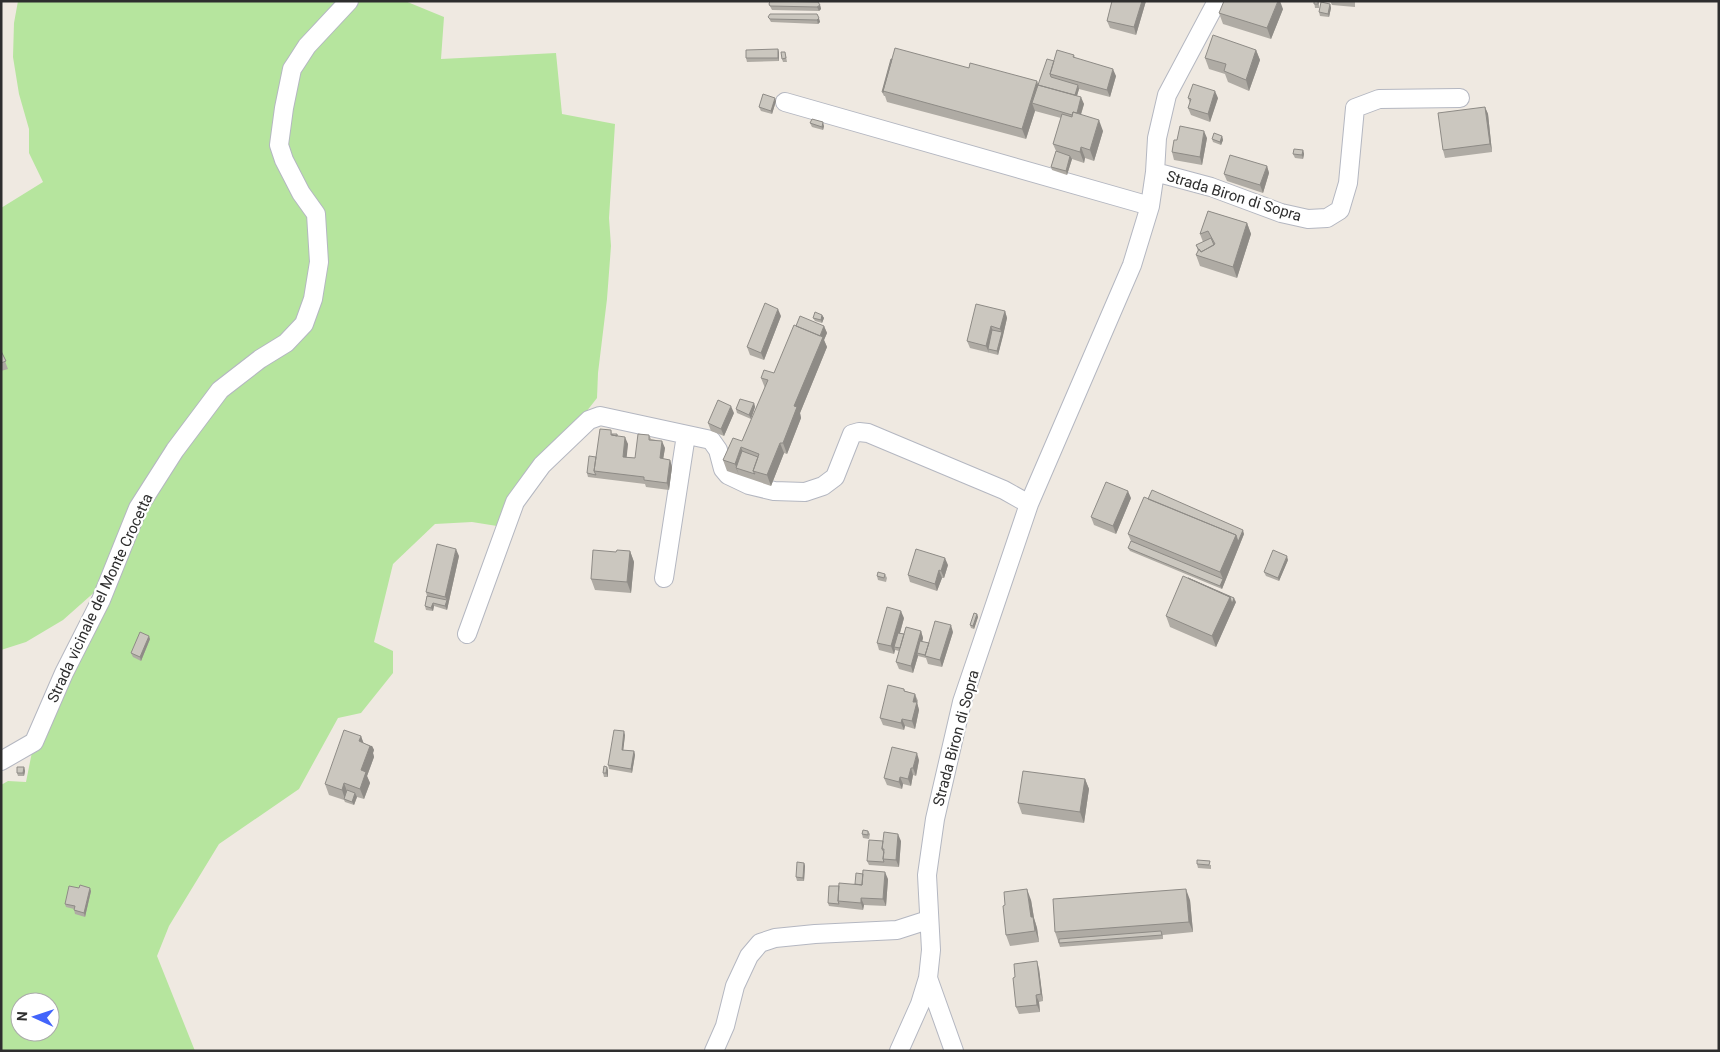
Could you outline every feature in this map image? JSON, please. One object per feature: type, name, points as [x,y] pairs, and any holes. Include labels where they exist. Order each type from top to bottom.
[{"type":"street","name":"Strada vicinale del Monte Crocetta","points":[[1,761],[34,742],[64,672],[101,600],[138,508],[175,450],[220,390],[260,359],[286,343],[304,324],[314,299],[319,262],[316,214],[301,193],[279,146],[284,108],[292,69],[307,46],[349,1]]},
{"type":"street","name":"Strada Biron di Sopra","points":[[928,978],[930,950],[927,875],[935,819],[962,702],[1030,504],[1128,274],[1150,206],[1157,138],[1167,95],[1217,1]]},
{"type":"street","name":"Strada Biron di Sopra","points":[[1155,172],[1211,188],[1281,213],[1308,219],[1327,218],[1340,210],[1348,183],[1355,108],[1378,100],[1460,98]]},
{"type":"street","points":[[785,102],[1150,206]]},
{"type":"street","points":[[467,634],[515,502],[542,465],[589,420],[600,416],[650,425],[711,440],[718,450],[728,475],[749,484],[774,491],[806,492],[823,486],[835,477],[852,434],[859,432],[868,433],[1004,490],[1030,504]]},
{"type":"street","points":[[664,578],[686,435]]},
{"type":"street","points":[[714,1051],[725,1026],[735,986],[749,956],[760,943],[775,938],[815,934],[897,930],[928,920]]},
{"type":"street","points":[[899,1051],[920,1004],[928,978]]},
{"type":"street","points":[[928,978],[954,1051]]},
{"type":"green space","points":[[18,1],[405,1],[444,17],[441,59],[556,53],[562,114],[615,124],[609,218],[611,246],[597,398],[497,526],[472,522],[435,524],[393,564],[374,642],[393,651],[393,673],[361,713],[338,718],[299,789],[219,844],[169,926],[157,956],[195,1051],[1,1051],[1,785],[8,781],[26,782],[34,742],[98,589],[63,620],[26,642],[1,650],[1,208],[43,182],[29,153],[29,129],[19,94],[13,57],[14,23]]},
{"type":"building","points":[[770,1],[818,2],[820,5],[817,7],[770,6]]},
{"type":"building","points":[[1112,1],[1142,1],[1134,27],[1107,21]]},
{"type":"building","points":[[1224,1],[1278,1],[1267,28],[1219,13]]},
{"type":"building","points":[[1321,2],[1330,4],[1328,14],[1319,12]]},
{"type":"building","points":[[770,14],[817,14],[819,18],[817,20],[770,19],[768,17]]},
{"type":"building","points":[[1213,35],[1256,50],[1246,80],[1224,71],[1226,64],[1205,58]]},
{"type":"building","points":[[895,48],[969,68],[970,63],[1037,81],[1022,129],[883,91]]},
{"type":"building","points":[[778,49],[778,58],[746,58],[746,50]]},
{"type":"building","points":[[1057,50],[1113,69],[1107,90],[1050,74]]},
{"type":"building","points":[[781,52],[785,52],[786,58],[782,59]]},
{"type":"building","points":[[891,59],[884,92],[882,92]]},
{"type":"building","points":[[1047,59],[1054,61],[1050,74],[1051,77],[1078,85],[1075,95],[1038,85]]},
{"type":"building","points":[[1193,84],[1215,91],[1208,114],[1188,108],[1191,99],[1188,98]]},
{"type":"building","points":[[1038,85],[1081,97],[1077,113],[1073,112],[1072,115],[1032,103]]},
{"type":"building","points":[[763,94],[775,98],[771,111],[759,107]]},
{"type":"building","points":[[1485,107],[1490,144],[1443,150],[1438,113]]},
{"type":"building","points":[[1073,112],[1099,120],[1090,150],[1081,147],[1080,152],[1053,144],[1062,114],[1072,117]]},
{"type":"building","points":[[812,119],[823,122],[822,127],[810,123]]},
{"type":"building","points":[[1180,126],[1204,131],[1200,157],[1172,152],[1174,140],[1177,140]]},
{"type":"building","points":[[1214,133],[1222,136],[1220,142],[1212,139]]},
{"type":"building","points":[[1294,149],[1303,150],[1302,155],[1293,154]]},
{"type":"building","points":[[1056,151],[1070,156],[1066,171],[1051,167]]},
{"type":"building","points":[[1230,155],[1267,166],[1260,185],[1224,174]]},
{"type":"building","points":[[1208,211],[1247,223],[1233,267],[1196,255],[1199,249],[1201,252],[1215,244],[1208,231],[1200,234]]},
{"type":"building","points":[[1211,238],[1214,245],[1201,252],[1196,245]]},
{"type":"building","points":[[765,303],[778,309],[761,353],[747,347]]},
{"type":"building","points":[[976,304],[1005,311],[1000,329],[991,326],[986,346],[967,341]]},
{"type":"building","points":[[815,312],[822,315],[821,320],[813,318]]},
{"type":"building","points":[[800,316],[824,326],[820,336],[796,326]]},
{"type":"building","points":[[794,325],[823,337],[794,406],[797,407],[783,443],[780,443],[767,475],[753,471],[759,454],[741,447],[735,464],[723,460],[733,438],[742,441],[768,380],[761,378],[764,370],[774,373]]},
{"type":"building","points":[[992,330],[1002,332],[997,351],[988,349]]},
{"type":"building","points":[[1,351],[6,361],[1,363]]},
{"type":"building","points":[[740,399],[754,403],[749,415],[736,409]]},
{"type":"building","points":[[718,400],[731,406],[721,429],[708,423]]},
{"type":"building","points":[[600,429],[611,430],[611,435],[625,437],[623,457],[635,458],[638,434],[649,435],[649,440],[662,441],[660,458],[670,460],[667,483],[644,480],[644,477],[594,471]]},
{"type":"building","points":[[742,451],[758,457],[753,471],[755,474],[736,468]]},
{"type":"building","points":[[589,456],[596,457],[594,471],[596,475],[587,473]]},
{"type":"building","points":[[1106,482],[1128,491],[1113,526],[1091,517]]},
{"type":"building","points":[[1152,490],[1243,530],[1238,542],[1236,535],[1148,499]]},
{"type":"building","points":[[1144,497],[1236,535],[1220,572],[1128,534]]},
{"type":"building","points":[[1131,541],[1223,579],[1220,586],[1128,548]]},
{"type":"building","points":[[437,544],[456,549],[445,597],[426,592]]},
{"type":"building","points":[[916,549],[945,558],[935,584],[908,575]]},
{"type":"building","points":[[593,550],[630,551],[627,582],[591,579]]},
{"type":"building","points":[[1273,550],[1287,556],[1278,578],[1264,572]]},
{"type":"building","points":[[878,572],[885,574],[884,578],[877,576]]},
{"type":"building","points":[[1183,576],[1230,597],[1212,636],[1166,616]]},
{"type":"building","points":[[1188,578],[1234,598],[1232,604],[1230,597]]},
{"type":"building","points":[[427,596],[447,600],[445,606],[433,603],[431,608],[425,606]]},
{"type":"building","points":[[887,607],[901,611],[891,646],[877,643]]},
{"type":"building","points":[[974,613],[977,614],[973,626],[970,625]]},
{"type":"building","points":[[935,621],[951,625],[940,660],[925,656]]},
{"type":"building","points":[[906,627],[921,631],[911,666],[896,662]]},
{"type":"building","points":[[140,632],[149,636],[140,657],[131,653]]},
{"type":"building","points":[[898,633],[904,634],[900,648],[894,647]]},
{"type":"building","points":[[920,641],[929,643],[925,655],[917,653]]},
{"type":"building","points":[[888,685],[915,694],[913,702],[917,702],[912,721],[902,719],[901,723],[880,718]]},
{"type":"building","points":[[344,730],[361,736],[359,741],[370,746],[361,770],[366,772],[360,789],[344,783],[342,790],[325,784]]},
{"type":"building","points":[[614,730],[624,731],[622,750],[634,751],[631,769],[608,765]]},
{"type":"building","points":[[892,747],[917,753],[908,779],[900,777],[899,782],[884,778]]},
{"type":"building","points":[[604,766],[607,767],[606,773],[603,773]]},
{"type":"building","points":[[17,767],[24,767],[23,773],[17,773]]},
{"type":"building","points":[[1023,771],[1085,779],[1080,812],[1018,803]]},
{"type":"building","points":[[347,790],[355,793],[352,802],[344,799]]},
{"type":"building","points":[[863,830],[868,831],[868,835],[862,834]]},
{"type":"building","points":[[884,832],[898,834],[896,860],[883,859]]},
{"type":"building","points":[[869,840],[883,841],[884,862],[867,861]]},
{"type":"building","points":[[1197,860],[1210,861],[1209,865],[1197,864]]},
{"type":"building","points":[[797,862],[804,863],[803,878],[796,877]]},
{"type":"building","points":[[863,870],[885,872],[883,899],[861,898],[861,903],[838,901],[839,883],[862,885]]},
{"type":"building","points":[[856,873],[863,874],[862,885],[855,884]]},
{"type":"building","points":[[80,885],[90,888],[84,913],[74,910],[75,906],[65,904],[69,886],[79,888]]},
{"type":"building","points":[[829,886],[839,886],[839,904],[828,903]]},
{"type":"building","points":[[1027,889],[1035,931],[1006,935],[1003,906],[1005,905],[1004,892]]},
{"type":"building","points":[[1186,889],[1189,922],[1055,932],[1053,899]]},
{"type":"building","points":[[1161,931],[1162,935],[1059,943],[1059,939]]},
{"type":"building","points":[[1037,961],[1041,994],[1036,995],[1037,1005],[1016,1007],[1013,978],[1015,977],[1014,964]]}]
